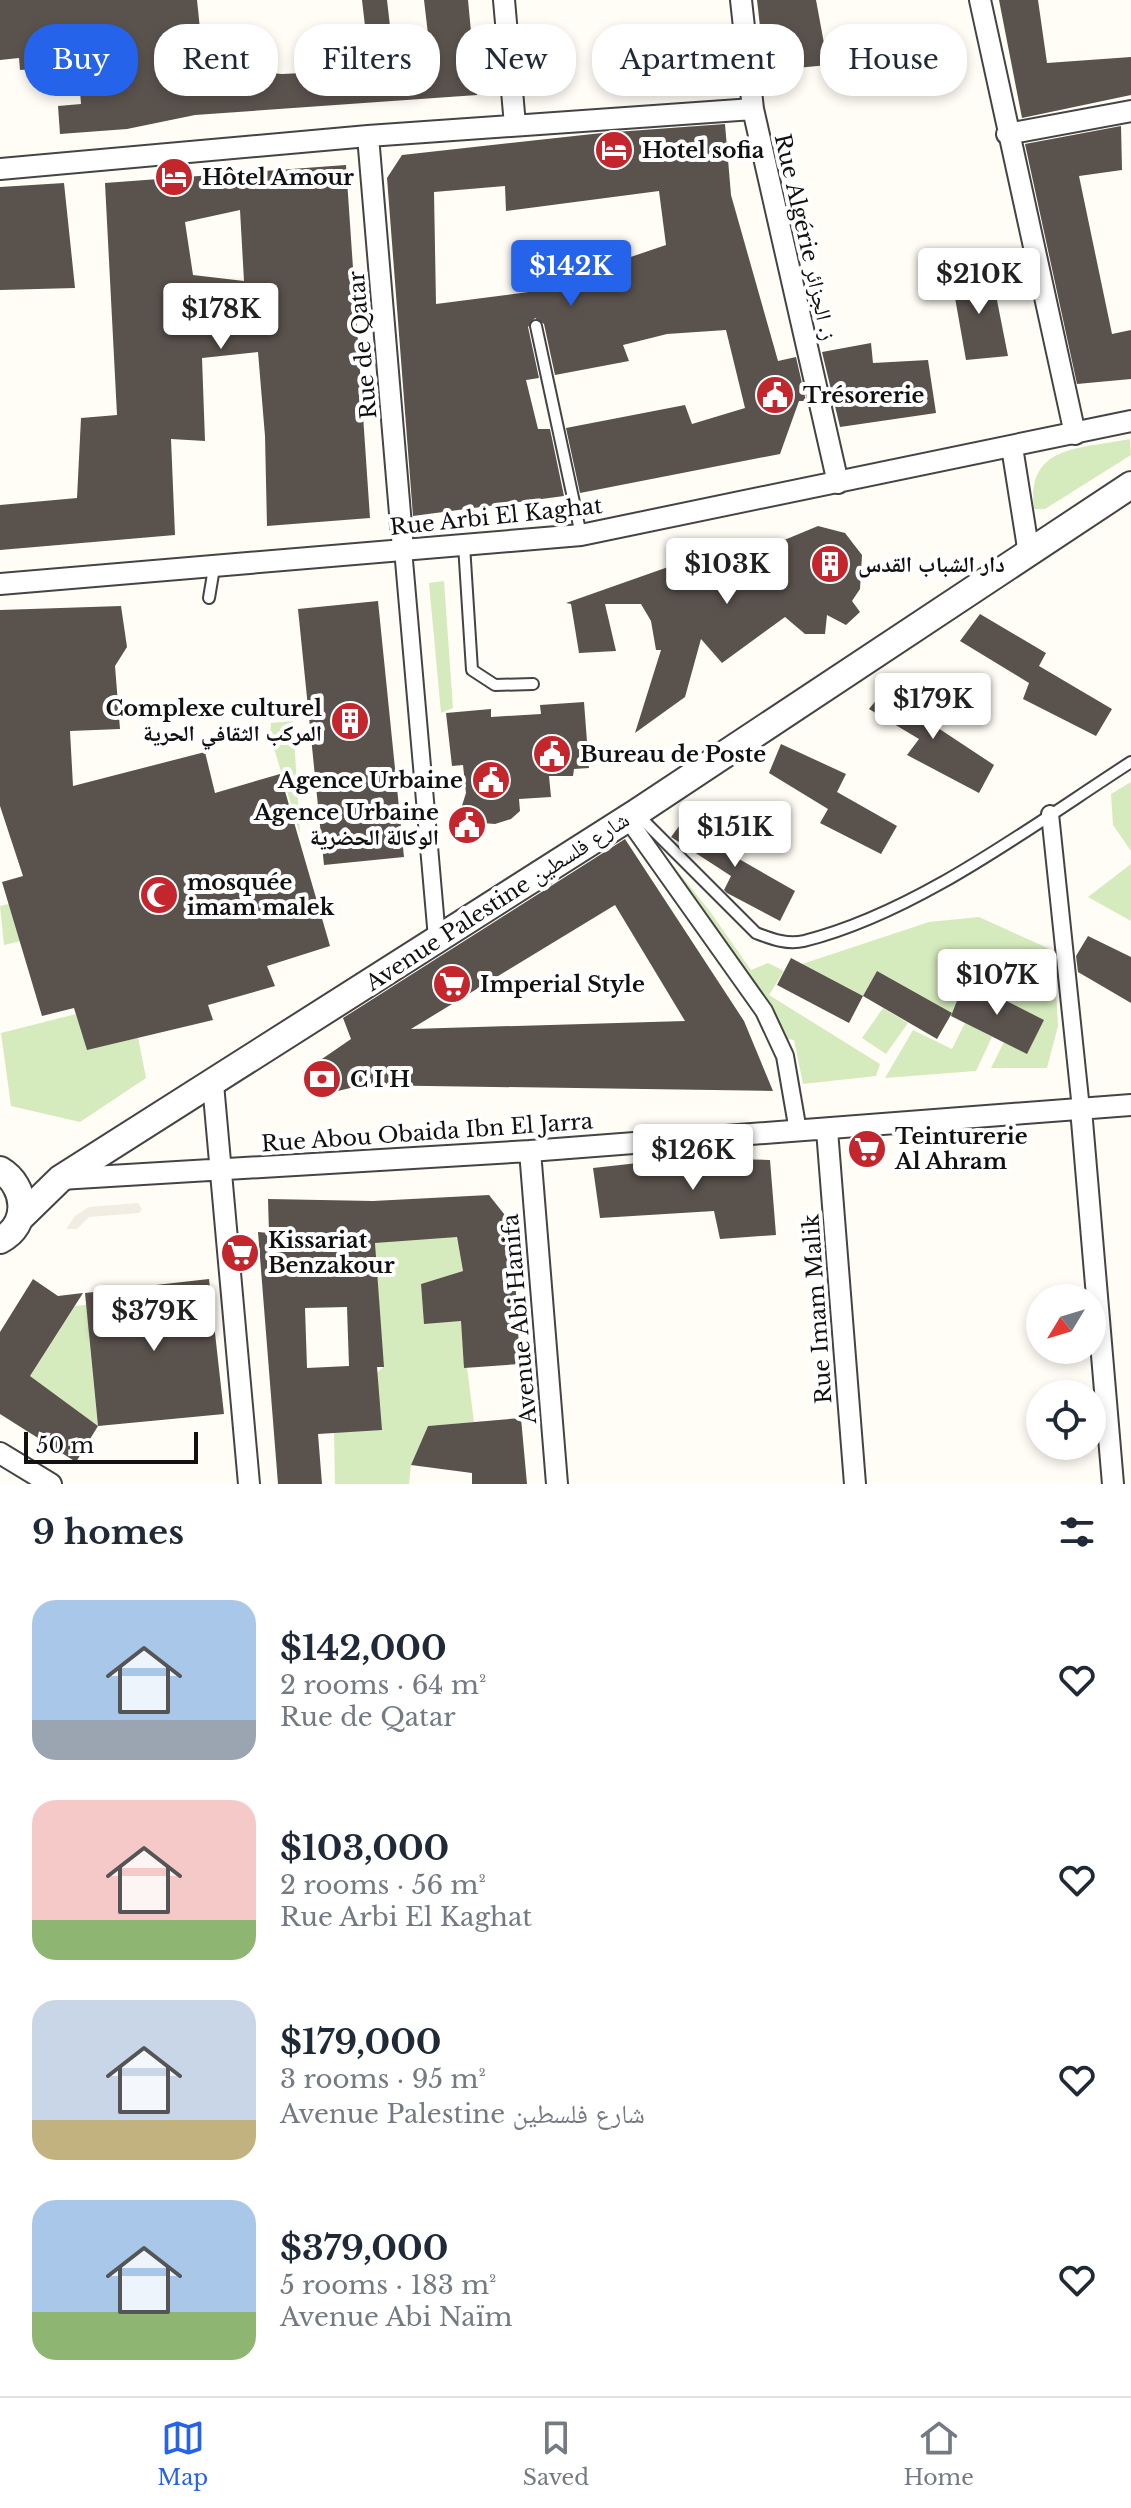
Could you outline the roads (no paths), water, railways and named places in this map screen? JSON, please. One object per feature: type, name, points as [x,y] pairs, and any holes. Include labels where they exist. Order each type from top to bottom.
[{"type":"street","points":[[504,0],[515,125]]},
{"type":"street","name":"Rue Algérie ز. الجزائر","points":[[741,0],[753,109],[838,483]]},
{"type":"street","points":[[980,0],[1075,434]]},
{"type":"street","points":[[0,169],[368,136],[753,109]]},
{"type":"street","points":[[1007,134],[1131,111]]},
{"type":"street","name":"Rue de Qatar","points":[[368,136],[403,549]]},
{"type":"street","name":"Rue Arbi El Kaghat","points":[[0,584],[581,535],[1131,421]]},
{"type":"street","points":[[1012,447],[1029,554]]},
{"type":"street","name":"Avenue Palestine شارع فلسطين","points":[[11,1229],[60,1179],[631,816],[1131,485]]},
{"type":"street","points":[[403,549],[437,938]]},
{"type":"street","points":[[1050,814],[1081,1109],[1113,1484]]},
{"type":"street","points":[[631,816],[764,1011],[785,1056],[798,1131]]},
{"type":"street","points":[[213,1084],[249,1484]]},
{"type":"street","name":"Rue Abou Obaida Ibn El Jarra","points":[[60,1179],[530,1151],[1131,1105]]},
{"type":"street","name":"Rue Imam Malik","points":[[827,1130],[855,1484]]},
{"type":"street","name":"Avenue Abi Hanifa","points":[[530,1151],[557,1484]]},
{"type":"street","points":[[4,1172],[60,1179]]},
{"type":"street","points":[[0,1261],[21,1194],[4,1172]]},
{"type":"street","points":[[0,1453],[51,1484]]},
{"type":"lane","points":[[536,326],[581,535]]},
{"type":"lane","points":[[464,545],[472,670],[495,685],[533,684]]},
{"type":"lane","points":[[209,598],[214,568]]},
{"type":"lane","points":[[631,816],[756,933],[780,942],[802,941],[883,911],[958,873],[1131,762]]},
{"type":"place","name":"Hotel sofia","points":[[614,150]]},
{"type":"place","name":"Hôtel Amour","points":[[174,177]]},
{"type":"place","name":"Trésorerie","points":[[775,395]]},
{"type":"place","name":"دار الشباب القدس","points":[[830,564]]},
{"type":"place","name":"Complexe culturel المركب الثقافي الحرية","points":[[350,721]]},
{"type":"place","name":"Bureau de Poste","points":[[552,754]]},
{"type":"place","name":"Agence Urbaine","points":[[491,780]]},
{"type":"place","name":"Agence Urbaine الوكالة الحضرية","points":[[467,825]]},
{"type":"place","name":"mosquée imam malek","points":[[159,895]]},
{"type":"place","name":"Imperial Style","points":[[452,984]]},
{"type":"place","name":"C I H","points":[[322,1079]]},
{"type":"place","name":"Teinturerie Al Ahram","points":[[867,1149]]},
{"type":"place","name":"Kissariat Benzakour","points":[[240,1253]]}]
